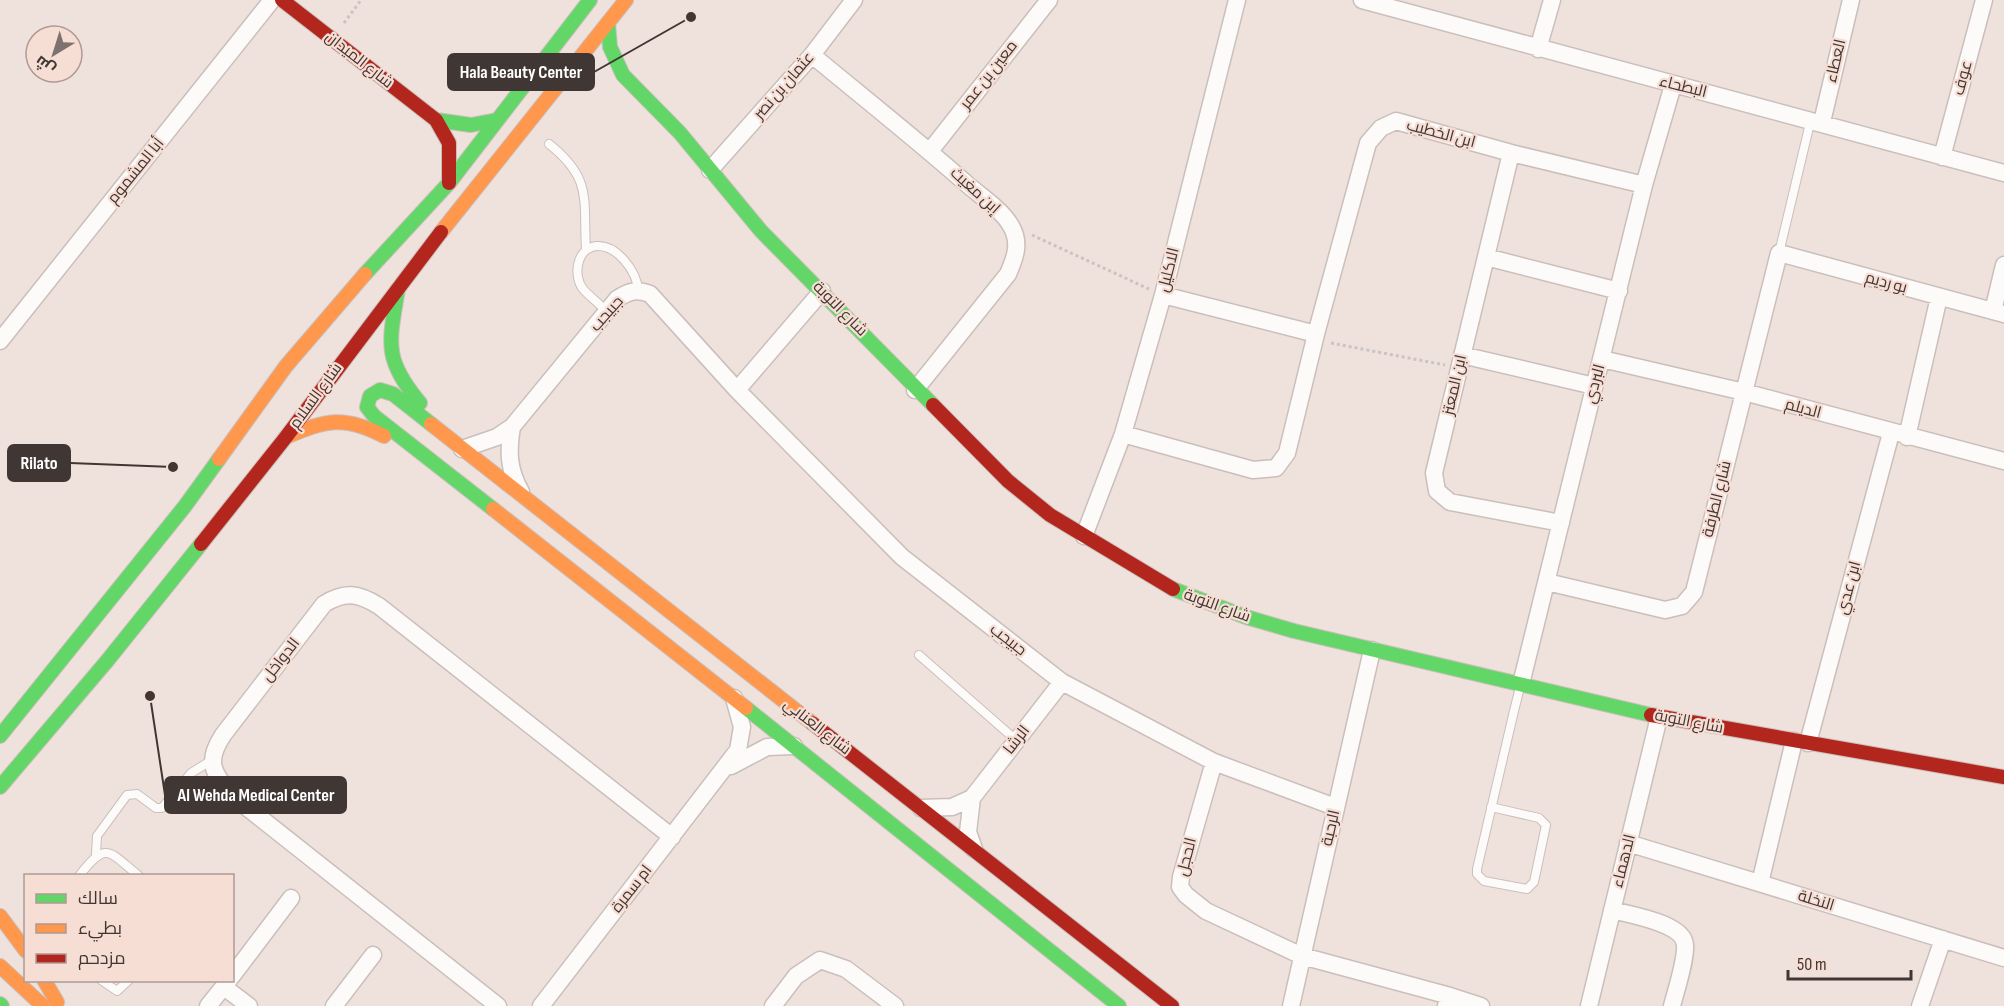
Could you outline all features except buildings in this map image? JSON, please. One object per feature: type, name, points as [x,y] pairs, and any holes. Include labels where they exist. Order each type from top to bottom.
[{"type":"street","name":"أبا المشموم","points":[[0,341],[272,0]]},
{"type":"street","name":"شارع الميدان","points":[[282,0],[436,120],[449,143],[449,183]]},
{"type":"street","points":[[0,736],[185,506],[301,348],[346,294],[449,183],[590,0]]},
{"type":"street","name":"شارع السلام","points":[[0,787],[107,662],[286,437],[398,286],[626,0]]},
{"type":"street","name":"عثمان بن نصر","points":[[710,170],[812,55],[854,0]]},
{"type":"street","name":"معين بن عمر","points":[[930,151],[1049,0]]},
{"type":"street","name":"الاكليل","points":[[1084,536],[1123,434],[1163,295],[1238,0]]},
{"type":"street","name":"البطحاء","points":[[1362,0],[1402,5],[1538,49],[1816,121],[2004,173]]},
{"type":"street","points":[[1538,49],[1552,0]]},
{"type":"street","name":"العطاء","points":[[1816,121],[1851,0]]},
{"type":"street","name":"عوف","points":[[1942,156],[1984,0]]},
{"type":"street","name":"شارع التوبة","points":[[608,23],[610,47],[623,75],[680,133],[761,231],[822,291],[915,390],[1008,481],[1050,515],[1134,568],[1201,601],[1246,617],[1372,650],[1659,717],[2004,777]]},
{"type":"street","name":"إبن مغيث","points":[[812,55],[930,151],[1011,225],[1017,241],[1016,256],[1008,274],[915,390]]},
{"type":"street","name":"شارع التوبة","points":[[568,75],[600,66],[623,75]]},
{"type":"street","name":"البردي","points":[[1521,684],[1644,185],[1673,85]]},
{"type":"street","name":"شارع الميدان","points":[[436,120],[471,125],[497,120]]},
{"type":"street","name":"ابن الخطيب","points":[[1123,434],[1253,470],[1276,468],[1287,453],[1315,337],[1368,143],[1381,128],[1396,122],[1644,185]]},
{"type":"street","name":"ابن المعتز","points":[[1511,153],[1434,473],[1437,490],[1450,502],[1561,523]]},
{"type":"street","name":"بو رديم","points":[[1779,254],[1999,312],[2004,265]]},
{"type":"street","name":"شارع الطرفة","points":[[1547,582],[1665,610],[1682,606],[1694,592],[1779,254]]},
{"type":"street","points":[[1486,257],[1619,291]]},
{"type":"street","points":[[398,286],[390,347],[394,371],[401,382],[462,449]]},
{"type":"street","name":"جبيجب","points":[[462,449],[497,437],[512,427],[617,299],[638,290],[650,294],[737,390],[902,557],[1062,682],[1214,762],[1335,807]]},
{"type":"street","points":[[737,390],[822,291]]},
{"type":"street","points":[[1163,295],[1315,337]]},
{"type":"street","name":"ابن عدي","points":[[1760,884],[1801,742],[1899,435],[1939,297]]},
{"type":"street","name":"الديلم","points":[[1602,359],[1744,392],[2004,462]]},
{"type":"street","points":[[1460,361],[1594,386]]},
{"type":"street","points":[[458,481],[370,412],[367,407],[370,396],[380,390],[387,390],[462,449]]},
{"type":"street","points":[[286,437],[328,420],[352,421],[383,435],[458,481]]},
{"type":"street","points":[[512,427],[508,450],[510,465],[522,496]]},
{"type":"street","name":"شارع العنابي","points":[[462,449],[1172,1006]]},
{"type":"street","name":"شارع العنابي","points":[[458,481],[1119,1006]]},
{"type":"street","name":"الدواخل","points":[[212,759],[214,748],[223,735],[324,604],[338,596],[352,594],[379,606],[672,837]]},
{"type":"street","name":"الرحبة","points":[[1291,1006],[1372,650]]},
{"type":"street","name":"الرشا","points":[[972,798],[1062,682]]},
{"type":"street","name":"ام سمرة","points":[[541,1006],[723,771],[742,739],[740,716],[734,698]]},
{"type":"street","points":[[0,754],[16,731],[32,699]]},
{"type":"street","name":"الدهماء","points":[[1589,1006],[1659,717]]},
{"type":"street","name":"ام سمرة","points":[[723,771],[755,750],[766,747],[794,746]]},
{"type":"street","points":[[212,759],[212,766],[230,794],[498,1006]]},
{"type":"street","name":"الحجل","points":[[1214,762],[1180,877],[1180,887],[1186,896],[1221,919],[1302,956]]},
{"type":"street","points":[[0,804],[11,775]]},
{"type":"street","points":[[921,808],[952,807],[972,798]]},
{"type":"street","points":[[972,798],[968,832],[974,850]]},
{"type":"street","name":"النخلة","points":[[1628,843],[2004,958]]},
{"type":"street","points":[[234,974],[291,898]]},
{"type":"street","points":[[1612,910],[1668,925],[1680,935],[1685,944],[1672,1006]]},
{"type":"street","points":[[0,916],[19,957]]},
{"type":"street","points":[[1920,1006],[1942,939]]},
{"type":"street","points":[[334,1006],[373,955]]},
{"type":"street","points":[[1302,956],[1448,1001],[1481,1006]]},
{"type":"street","points":[[773,1006],[795,976],[820,960],[846,969],[895,1006]]},
{"type":"street","points":[[0,966],[53,1005]]},
{"type":"street","points":[[37,982],[53,1005]]},
{"type":"street","points":[[44,982],[53,1005]]},
{"type":"street","points":[[208,1006],[228,982]]},
{"type":"street","points":[[230,982],[249,1006]]},
{"type":"lane","points":[[1779,254],[1816,121]]},
{"type":"lane","points":[[549,144],[568,159],[581,183],[586,250],[578,263],[577,276],[583,288],[607,312]]},
{"type":"lane","points":[[586,250],[596,246],[609,249],[622,258],[634,270],[638,290]]},
{"type":"lane","points":[[919,656],[1017,741]]},
{"type":"lane","points":[[1491,807],[1539,818],[1546,825],[1534,882],[1527,889],[1484,881],[1477,874],[1491,807],[1521,684]]},
{"type":"lane","points":[[81,874],[96,854],[97,836],[127,795],[137,794],[156,808],[162,808],[191,773],[212,759]]},
{"type":"lane","points":[[96,854],[108,852],[136,874]]},
{"type":"lane","points":[[103,982],[117,991],[128,982]]},
{"type":"path","points":[[332,39],[361,0]]},
{"type":"path","points":[[1011,225],[1163,295]]},
{"type":"path","points":[[1315,337],[1460,361]]},
{"type":"traffic: fast","points":[[365,274],[449,183],[590,0]]},
{"type":"traffic: fast","points":[[608,23],[610,47],[623,75],[680,133],[761,231],[933,405]]},
{"type":"traffic: fast","points":[[436,120],[471,125],[497,120]]},
{"type":"traffic: fast","points":[[398,289],[391,337],[394,362],[408,388],[420,403]]},
{"type":"traffic: fast","points":[[431,424],[393,394],[380,390],[370,396],[367,407],[374,416],[493,509]]},
{"type":"traffic: fast","points":[[0,736],[185,506],[219,459]]},
{"type":"traffic: fast","points":[[0,787],[107,661],[201,544]]},
{"type":"traffic: fast","points":[[1173,589],[1246,617],[1294,631],[1651,715]]},
{"type":"traffic: fast","points":[[746,708],[1119,1006]]},
{"type":"traffic: slow","points":[[441,232],[626,0]]},
{"type":"traffic: slow","points":[[219,459],[286,366],[365,274]]},
{"type":"traffic: slow","points":[[286,437],[335,422],[357,425],[384,436]]},
{"type":"traffic: slow","points":[[431,424],[812,723]]},
{"type":"traffic: slow","points":[[493,509],[746,708]]},
{"type":"traffic: slow","points":[[0,916],[24,948]]},
{"type":"traffic: slow","points":[[0,966],[43,1006]]},
{"type":"traffic: slow","points":[[45,982],[57,1002]]},
{"type":"traffic: jam","points":[[282,0],[436,120],[449,143],[449,183]]},
{"type":"traffic: jam","points":[[201,544],[286,437],[441,232]]},
{"type":"traffic: jam","points":[[933,405],[1008,481],[1050,515],[1173,589]]},
{"type":"traffic: jam","points":[[1651,715],[2004,777]]},
{"type":"traffic: jam","points":[[812,723],[1172,1006]]},
{"type":"place","name":"Hala Beauty Center","points":[[691,17]]},
{"type":"place","name":"Rilato","points":[[173,467]]},
{"type":"place","name":"Al Wehda Medical Center","points":[[150,696]]}]
